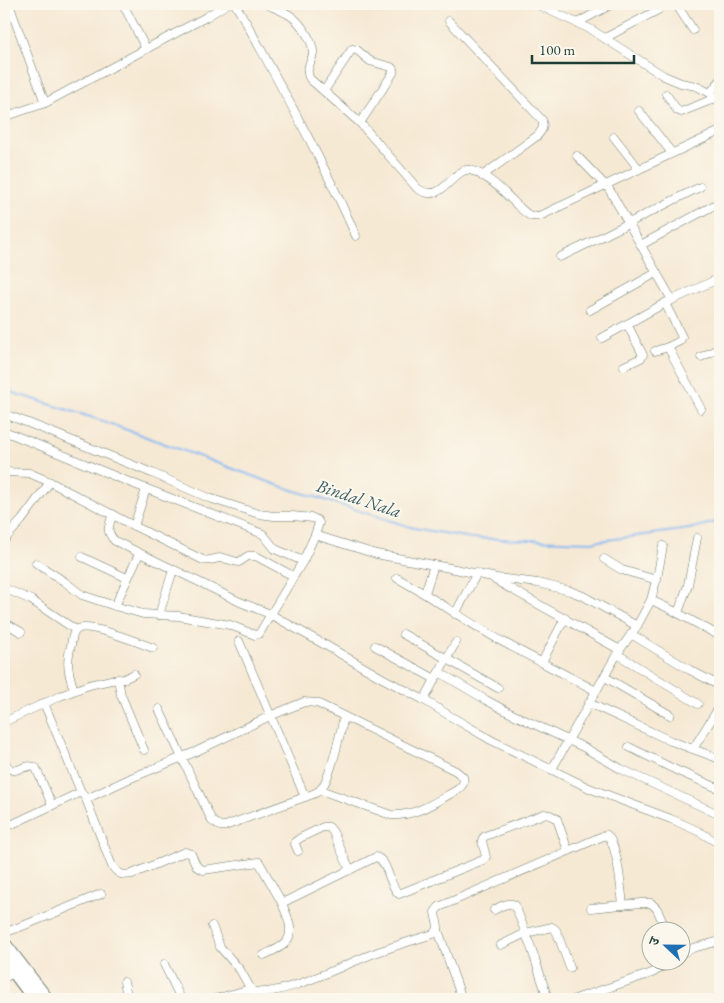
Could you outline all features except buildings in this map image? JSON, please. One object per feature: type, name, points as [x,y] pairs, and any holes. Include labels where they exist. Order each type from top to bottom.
[{"type":"main road","points":[[4,943],[47,999]]},
{"type":"main road","points":[[4,959],[9,975],[34,999]]},
{"type":"street","points":[[124,4],[146,50]]},
{"type":"street","points":[[4,118],[45,102],[146,50],[227,4]]},
{"type":"street","points":[[235,4],[318,155],[356,236]]},
{"type":"street","points":[[266,4],[292,16],[308,35],[313,46],[307,72],[308,76],[360,123],[421,191],[425,193],[435,193],[463,171],[470,170],[500,189],[529,215],[540,215],[720,131]]},
{"type":"street","points":[[536,4],[605,38],[664,76],[681,83],[696,86],[715,97]]},
{"type":"street","points":[[676,4],[693,30]]},
{"type":"street","points":[[7,5],[45,102]]},
{"type":"street","points":[[577,23],[606,5]]},
{"type":"street","points":[[605,38],[658,10]]},
{"type":"street","points":[[449,20],[542,120],[544,126],[537,136],[480,175]]},
{"type":"street","points":[[324,91],[352,49],[357,50],[370,61],[391,66],[393,73],[360,123]]},
{"type":"street","points":[[666,94],[677,110],[681,112],[715,97],[720,81]]},
{"type":"street","points":[[639,111],[672,153]]},
{"type":"street","points":[[614,137],[639,169]]},
{"type":"street","points":[[577,156],[605,184],[641,245],[656,273],[682,337],[680,341],[655,352]]},
{"type":"street","points":[[560,257],[700,187]]},
{"type":"street","points":[[641,245],[720,202]]},
{"type":"street","points":[[590,310],[656,273]]},
{"type":"street","points":[[602,338],[668,302],[720,278]]},
{"type":"street","points":[[624,366],[640,358],[643,354],[627,324]]},
{"type":"street","points":[[668,346],[700,409]]},
{"type":"street","points":[[701,357],[720,348]]},
{"type":"street","points":[[4,414],[152,473],[209,498],[259,514],[313,518],[319,523],[302,560],[259,634],[230,625],[185,617],[143,614],[115,606],[82,594],[36,563]]},
{"type":"street","points":[[4,431],[263,534],[275,549],[302,560]]},
{"type":"street","points":[[4,472],[28,473],[50,482],[203,560],[225,558],[239,562],[248,556],[256,556],[293,576]]},
{"type":"street","points":[[4,540],[22,520],[50,482]]},
{"type":"street","points":[[134,526],[146,489]]},
{"type":"street","points":[[113,514],[108,530],[110,536],[115,541],[240,602],[270,614],[424,700],[491,740],[589,788],[684,824],[720,844]]},
{"type":"street","points":[[315,535],[376,554],[476,574],[538,583],[570,591],[583,596],[637,626]]},
{"type":"street","points":[[678,613],[688,585],[697,538]]},
{"type":"street","points":[[552,769],[618,652],[637,626],[650,600],[663,546]]},
{"type":"street","points":[[115,606],[139,554]]},
{"type":"street","points":[[82,558],[127,578]]},
{"type":"street","points":[[604,559],[622,570],[656,580]]},
{"type":"street","points":[[424,593],[434,565]]},
{"type":"street","points":[[159,615],[173,570]]},
{"type":"street","points":[[455,614],[476,574]]},
{"type":"street","points":[[489,576],[565,618],[698,704]]},
{"type":"street","points":[[397,578],[504,642],[596,691]]},
{"type":"street","points":[[4,588],[31,600],[76,630]]},
{"type":"street","points":[[650,600],[720,636]]},
{"type":"street","points":[[542,662],[565,618]]},
{"type":"street","points":[[4,622],[21,632]]},
{"type":"street","points":[[74,690],[67,666],[70,645],[76,630],[80,628],[101,630],[153,648]]},
{"type":"street","points":[[403,634],[498,688]]},
{"type":"street","points":[[631,634],[720,686]]},
{"type":"street","points":[[239,641],[304,797]]},
{"type":"street","points":[[424,700],[456,642]]},
{"type":"street","points":[[375,646],[437,675],[508,712],[586,748],[627,772],[720,814]]},
{"type":"street","points":[[4,722],[74,690],[98,682],[124,679],[134,674]]},
{"type":"street","points":[[604,677],[670,716]]},
{"type":"street","points":[[118,679],[121,695],[144,750]]},
{"type":"street","points":[[4,828],[52,805],[83,796],[182,758],[304,702],[317,703],[460,774],[464,781],[458,790],[420,809],[400,816],[391,815],[320,790]]},
{"type":"street","points":[[590,702],[661,737],[720,757]]},
{"type":"street","points":[[44,704],[112,866],[119,874],[125,876],[132,874],[185,852],[191,854],[197,867],[202,870],[259,862],[282,903],[291,928],[288,938],[283,945],[264,955]]},
{"type":"street","points":[[694,749],[720,706]]},
{"type":"street","points":[[159,709],[212,820],[220,826],[225,826],[320,790],[338,745],[344,717]]},
{"type":"street","points":[[629,747],[678,772],[720,789]]},
{"type":"street","points":[[4,759],[6,767],[12,770],[16,771],[29,766],[36,768],[52,805]]},
{"type":"street","points":[[282,903],[373,858],[379,857],[396,892],[403,894],[485,859],[482,841],[485,836],[544,814],[557,819],[568,851]]},
{"type":"street","points":[[298,851],[295,844],[300,838],[318,829],[329,827],[350,870]]},
{"type":"street","points":[[462,999],[438,930],[435,912],[439,907],[607,835],[610,837],[615,852],[623,904]]},
{"type":"street","points":[[4,933],[101,894]]},
{"type":"street","points":[[592,908],[647,902],[654,905],[662,920]]},
{"type":"street","points":[[494,910],[512,903],[515,905],[548,999]]},
{"type":"street","points":[[212,926],[220,947],[240,970],[253,993]]},
{"type":"street","points":[[501,945],[526,934],[552,927],[570,968]]},
{"type":"street","points":[[215,999],[294,986],[372,954],[433,934],[438,930]]},
{"type":"street","points":[[692,949],[720,942]]},
{"type":"street","points":[[164,964],[181,999]]},
{"type":"street","points":[[575,999],[657,970]]},
{"type":"street","points":[[124,982],[128,999]]},
{"type":"street","points":[[601,991],[604,999]]},
{"type":"waterway","name":"Bindal Nala","points":[[4,390],[100,420],[277,485],[414,528],[471,538],[592,542],[689,529],[720,521]]}]
